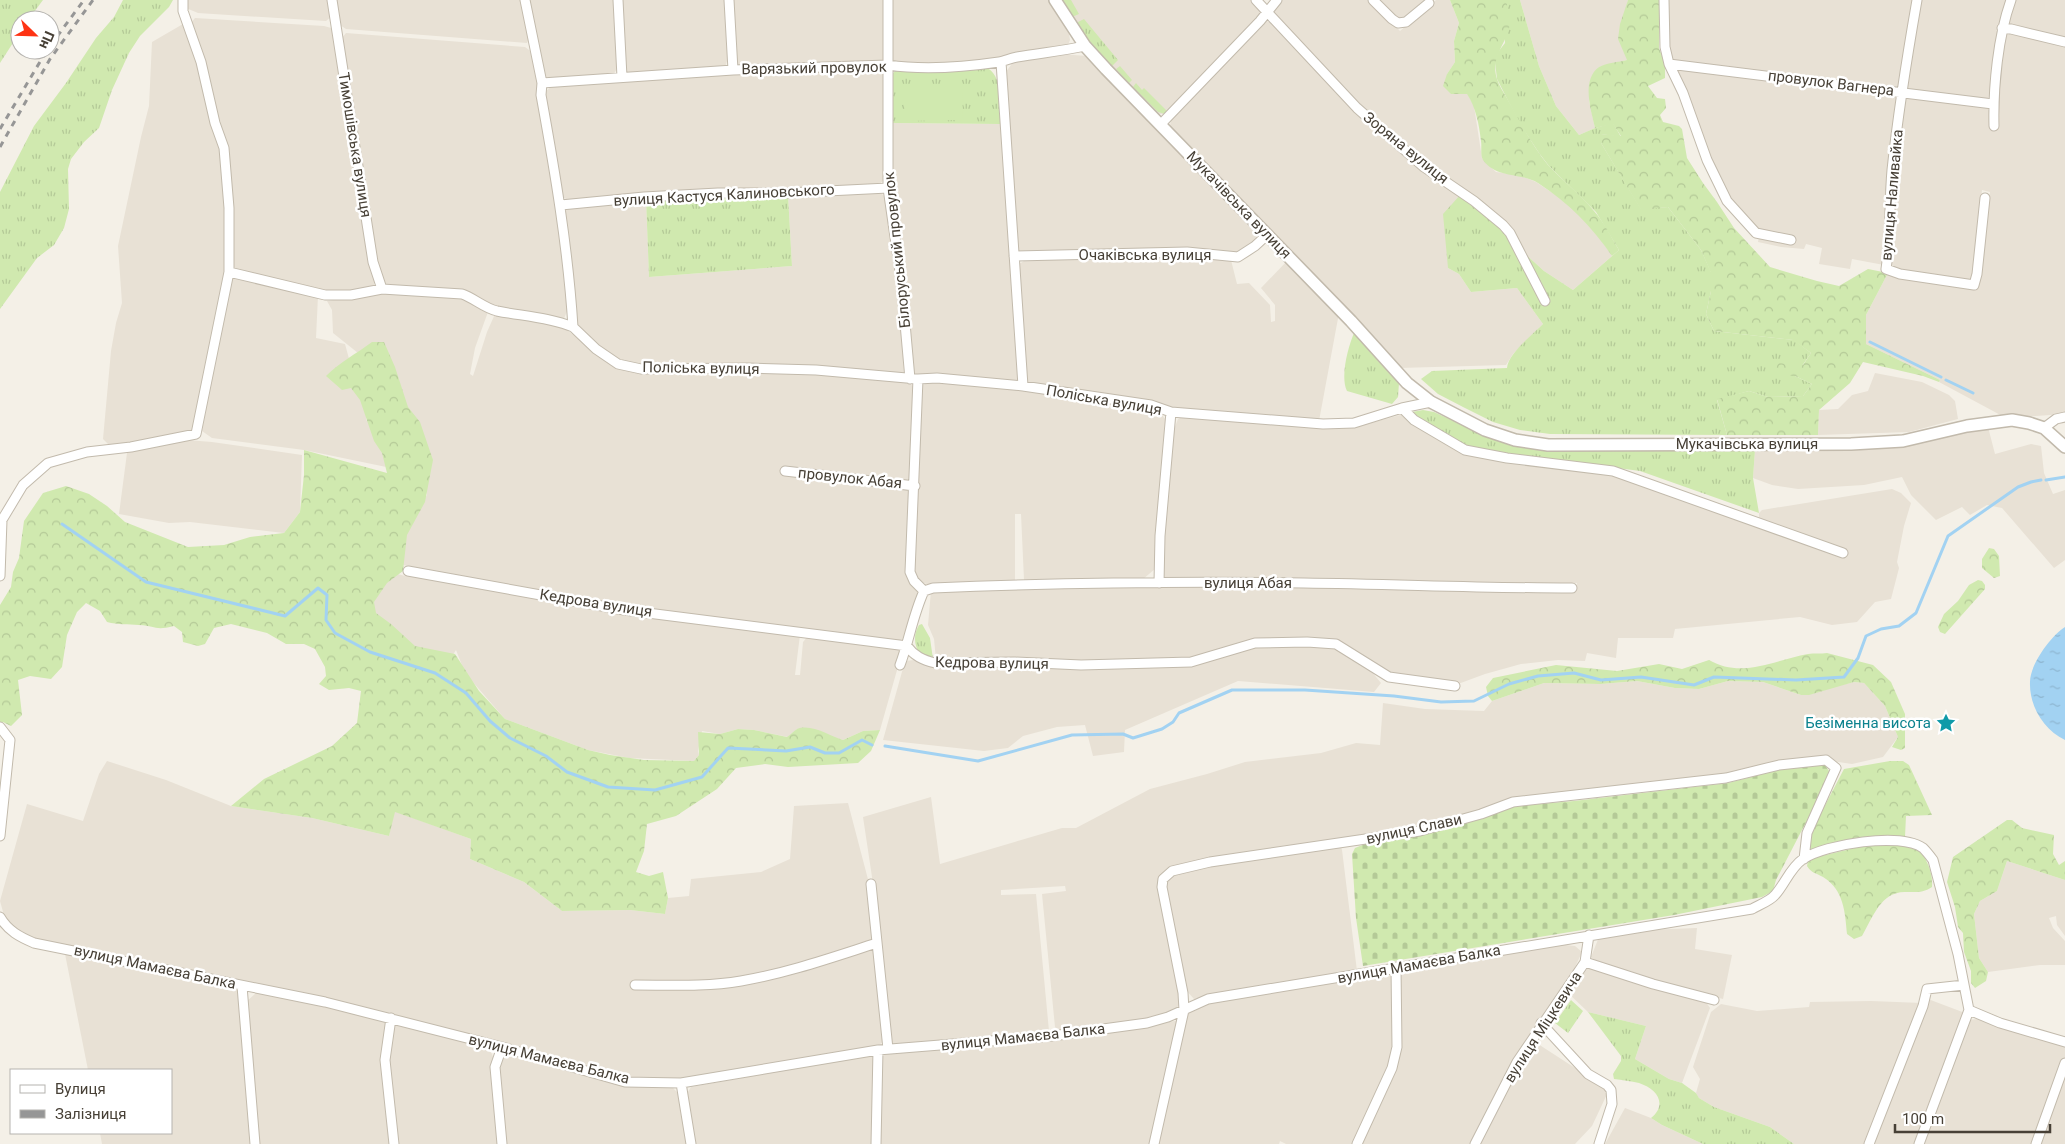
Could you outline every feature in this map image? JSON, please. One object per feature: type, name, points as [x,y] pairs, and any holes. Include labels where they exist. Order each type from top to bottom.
[{"type":"street","points":[[0,576],[2,520],[23,485],[48,463],[88,452],[131,447],[196,434],[229,272],[229,208],[224,148],[215,123],[201,62],[183,11],[183,0]]},
{"type":"street","name":"Тимошівська вулиця","points":[[332,0],[373,262],[382,289]]},
{"type":"street","points":[[229,272],[325,296],[351,295],[382,289],[462,294],[472,297],[494,310],[545,318],[573,327],[561,205],[541,95],[542,83],[525,0]]},
{"type":"street","points":[[618,0],[622,77]]},
{"type":"street","points":[[728,0],[733,70]]},
{"type":"street","name":"Білоруський провулок","points":[[888,0],[888,188],[914,379],[914,486],[910,572],[914,581],[924,591]]},
{"type":"street","name":"Мукачівська вулиця","points":[[1055,0],[1085,46],[1352,321],[1407,383],[1431,402],[1486,430],[1515,440],[1548,445],[1851,444],[1903,441],[1968,426],[2012,420],[2044,428]]},
{"type":"street","name":"Зоряна вулиця","points":[[1256,0],[1356,108],[1424,167],[1474,201],[1503,225],[1510,234],[1545,300]]},
{"type":"street","points":[[1161,124],[1277,0]]},
{"type":"street","points":[[1373,0],[1398,23],[1406,22],[1429,3]]},
{"type":"street","points":[[1664,0],[1665,47],[1669,64],[1683,94],[1707,160],[1728,201],[1756,233],[1791,240]]},
{"type":"street","points":[[1901,92],[1917,0]]},
{"type":"street","points":[[1994,126],[1993,104],[2002,28],[2011,0]]},
{"type":"street","points":[[2002,28],[2065,42]]},
{"type":"street","name":"Варязький провулок","points":[[542,83],[733,70],[888,65],[901,67],[964,66],[1001,62],[1015,57],[1064,51],[1085,46]]},
{"type":"street","points":[[1001,62],[1023,386]]},
{"type":"street","name":"провулок Вагнера","points":[[1669,64],[1993,104]]},
{"type":"street","name":"вулиця Наливайка","points":[[1901,92],[1892,171],[1890,238],[1886,269],[1900,274],[1974,285],[1977,274],[1985,198]]},
{"type":"street","name":"вулиця Кастуся Калиновського","points":[[561,205],[653,196],[787,193],[888,188]]},
{"type":"street","name":"Очаківська вулиця","points":[[1014,256],[1187,252],[1238,257],[1255,246],[1268,234]]},
{"type":"street","name":"Поліська вулиця","points":[[573,327],[596,350],[618,364],[640,369],[777,369],[914,379],[937,378],[1023,386],[1151,405],[1171,412],[1323,424],[1354,424],[1402,408]]},
{"type":"street","points":[[1402,408],[1431,402]]},
{"type":"street","points":[[1402,408],[1414,420],[1465,450],[1506,458],[1613,471],[1843,553]]},
{"type":"street","name":"Поліська вулиця","points":[[1160,583],[1160,536],[1171,412]]},
{"type":"street","points":[[2065,417],[2056,419],[2044,428],[2065,447]]},
{"type":"street","name":"провулок Абая","points":[[785,471],[914,486]]},
{"type":"street","name":"Кедрова вулиця","points":[[408,570],[624,610],[907,646],[918,657],[934,663],[1015,662],[1081,665],[1191,662],[1255,643],[1307,642],[1336,644],[1389,677],[1455,686]]},
{"type":"street","name":"вулиця Абая","points":[[924,591],[933,588],[1009,585],[1160,583],[1302,583],[1489,588],[1572,588]]},
{"type":"street","points":[[900,665],[924,591]]},
{"type":"street","points":[[0,727],[10,740],[0,836]]},
{"type":"street","name":"вулиця Слави","points":[[1154,1144],[1184,1010],[1183,993],[1162,887],[1166,874],[1172,871],[1229,859],[1420,831],[1481,814],[1513,802],[1726,778],[1779,765],[1826,760],[1836,768],[1807,833],[1804,858]]},
{"type":"street","name":"вулиця Мамаєва Балка","points":[[0,917],[9,930],[21,938],[34,943],[325,1002],[502,1047],[625,1082],[681,1082],[878,1050],[1052,1036],[1147,1023],[1208,999],[1752,909],[1774,896],[1790,872],[1804,858],[1826,850],[1874,839],[1905,842],[1922,848],[1933,860],[1958,954],[1969,1010]]},
{"type":"street","points":[[871,884],[888,1049]]},
{"type":"street","name":"вулиця Міцкевича","points":[[1475,1144],[1517,1062],[1585,962],[1589,935]]},
{"type":"street","points":[[635,985],[704,985],[774,975],[878,943]]},
{"type":"street","points":[[1585,962],[1653,984],[1714,1000]]},
{"type":"street","points":[[1357,1144],[1392,1068],[1397,1047],[1396,967]]},
{"type":"street","points":[[1869,1144],[1923,1006],[1927,989],[1964,984]]},
{"type":"street","points":[[242,986],[255,1144]]},
{"type":"street","points":[[1919,1144],[1969,1010],[2000,1023],[2065,1042]]},
{"type":"street","points":[[391,1018],[385,1060],[394,1144]]},
{"type":"street","points":[[1542,1023],[1565,1051],[1588,1074],[1607,1085],[1611,1090],[1612,1104],[1599,1144]]},
{"type":"street","points":[[502,1047],[495,1067],[502,1144]]},
{"type":"street","points":[[876,1144],[878,1050]]},
{"type":"street","points":[[2036,1144],[2065,1063]]},
{"type":"street","points":[[681,1082],[691,1144]]},
{"type":"shaded area","points":[[186,0],[329,0],[331,17],[326,21],[198,13],[186,8]]},
{"type":"shaded area","points":[[335,0],[522,0],[530,37],[527,43],[346,29],[340,25]]},
{"type":"shaded area","points":[[528,0],[616,0],[617,68],[614,74],[550,79],[543,75]]},
{"type":"shaded area","points":[[621,0],[725,0],[728,58],[725,67],[629,75],[623,68]]},
{"type":"shaded area","points":[[731,0],[885,0],[884,61],[740,67],[735,61]]},
{"type":"shaded area","points":[[890,0],[1049,0],[1069,34],[1070,40],[1067,47],[997,59],[896,64],[891,57]]},
{"type":"shaded area","points":[[1058,0],[1253,0],[1264,12],[1167,115],[1155,113],[1087,44]]},
{"type":"shaded area","points":[[1281,0],[1371,0],[1400,31],[1436,0],[1450,0],[1459,23],[1454,41],[1455,62],[1447,74],[1451,94],[1467,93],[1474,106],[1482,158],[1496,172],[1519,175],[1536,182],[1563,200],[1593,228],[1612,256],[1573,290],[1544,271],[1522,251],[1507,222],[1477,198],[1426,166],[1360,105],[1270,11]]},
{"type":"shaded area","points":[[1376,0],[1427,0],[1413,14],[1401,20],[1392,18]]},
{"type":"shaded area","points":[[1520,0],[1628,0],[1626,8],[1627,60],[1599,67],[1589,101],[1595,128],[1579,135],[1556,106],[1539,66]]},
{"type":"shaded area","points":[[1666,0],[1915,0],[1899,88],[1679,62],[1670,59]]},
{"type":"shaded area","points":[[1919,0],[2009,0],[1992,93],[1988,98],[1983,100],[1911,91],[1906,86]]},
{"type":"shaded area","points":[[2014,0],[2065,0],[2065,40],[2014,27],[2007,21]]},
{"type":"shaded area","points":[[195,18],[324,26],[335,29],[374,280],[374,286],[367,291],[323,293],[233,269],[226,149],[190,24]]},
{"type":"shaded area","points":[[1266,21],[1273,23],[1355,110],[1461,194],[1448,268],[1459,274],[1471,292],[1517,288],[1543,324],[1513,354],[1506,365],[1399,368],[1170,128],[1171,117],[1261,23]]},
{"type":"shaded area","points":[[183,24],[199,63],[221,149],[226,208],[226,271],[195,432],[111,447],[103,439],[111,351],[122,303],[118,246],[149,106],[152,42]]},
{"type":"shaded area","points":[[2012,31],[2065,44],[2065,414],[2006,418],[1939,382],[1940,380],[1866,344],[1866,315],[1888,273],[1978,285],[1990,192],[1982,190],[1972,282],[1896,270],[1889,266],[1894,172],[1902,99],[1909,95],[1990,106],[1990,129],[1996,129],[1996,101],[2004,34]]},
{"type":"shaded area","points":[[346,33],[525,47],[533,53],[559,205],[568,309],[563,321],[499,309],[472,295],[397,288],[386,285],[380,278],[375,260],[342,38]]},
{"type":"shaded area","points":[[1058,54],[1088,56],[1260,232],[1253,245],[1236,255],[1020,252],[1017,250],[1005,73],[1014,61]]},
{"type":"shaded area","points":[[876,68],[884,70],[885,178],[880,184],[569,201],[563,197],[544,93],[554,84],[732,73]]},
{"type":"shaded area","points":[[1677,68],[1897,96],[1884,265],[1852,259],[1850,269],[1819,264],[1822,248],[1806,244],[1804,249],[1781,247],[1758,242],[1760,231],[1753,227],[1730,197],[1714,166]]},
{"type":"shaded area","points":[[892,123],[1001,124],[1020,382],[916,376],[911,372],[891,188]]},
{"type":"shaded area","points":[[880,192],[885,197],[899,280],[904,374],[640,367],[619,361],[597,347],[575,326],[565,213],[567,207],[646,199],[649,277],[792,266],[788,195]]},
{"type":"shaded area","points":[[1188,255],[1231,260],[1237,284],[1249,283],[1270,305],[1271,322],[1275,321],[1275,305],[1261,288],[1287,261],[1339,313],[1319,421],[1172,410],[1029,384],[1025,379],[1019,264],[1024,261]]},
{"type":"shaded area","points":[[231,277],[318,296],[316,338],[345,344],[351,366],[368,397],[366,420],[380,432],[396,469],[304,450],[212,438],[202,431]]},
{"type":"shaded area","points":[[387,291],[461,297],[489,309],[475,348],[470,374],[473,376],[487,332],[495,314],[560,325],[618,368],[747,370],[909,382],[915,389],[912,478],[903,482],[782,468],[781,472],[913,488],[907,573],[921,592],[907,635],[900,641],[626,607],[397,564],[395,548],[427,495],[420,462],[378,369],[333,333],[332,310],[327,301]]},
{"type":"shaded area","points":[[1875,373],[1922,382],[1949,395],[1955,401],[1958,419],[1909,432],[1818,435],[1819,410],[1838,409],[1852,395],[1868,391]]},
{"type":"shaded area","points":[[935,381],[1020,388],[1159,411],[1165,419],[1156,568],[1142,580],[1024,580],[1021,514],[1015,514],[1015,581],[929,585],[914,579],[920,393],[922,385]]},
{"type":"shaded area","points":[[1189,414],[1323,428],[1352,428],[1404,414],[1428,433],[1452,447],[1613,475],[1844,551],[1759,518],[1759,513],[1762,510],[1892,489],[1901,493],[1911,503],[1904,526],[1897,562],[1899,568],[1891,599],[1875,602],[1857,622],[1832,625],[1800,617],[1675,629],[1673,638],[1618,638],[1616,658],[1587,653],[1585,661],[1558,660],[1521,664],[1458,684],[1406,678],[1383,670],[1338,641],[1257,641],[1189,659],[1081,663],[1017,658],[936,660],[934,639],[928,625],[931,591],[1239,586],[1489,591],[1577,590],[1577,583],[1489,585],[1164,580],[1164,528],[1171,437],[1178,419]]},
{"type":"shaded area","points":[[1988,427],[1995,454],[2031,444],[2041,446],[2044,473],[2053,494],[2065,490],[2065,560],[2054,568],[2002,508],[1987,505],[1970,515],[1962,507],[1936,520],[1911,495],[1902,477],[1864,485],[1798,489],[1772,485],[1753,478],[1755,450]]},
{"type":"shaded area","points":[[174,439],[212,442],[302,455],[300,512],[284,533],[190,522],[169,523],[119,514],[127,453]]},
{"type":"shaded area","points":[[394,573],[800,635],[795,675],[800,675],[803,642],[809,635],[903,649],[880,730],[863,731],[843,740],[797,729],[788,737],[754,730],[738,729],[720,734],[702,731],[699,755],[694,761],[629,758],[588,750],[505,719],[465,673],[456,650],[447,664],[407,651],[366,605]]},
{"type":"shaded area","points":[[1257,644],[1337,646],[1367,666],[1381,683],[1374,692],[1238,681],[1125,730],[1124,752],[1093,756],[1085,725],[1057,727],[1023,736],[1008,748],[984,751],[883,740],[905,661],[914,660],[930,666],[1190,664]]},
{"type":"shaded area","points":[[1637,681],[1675,688],[1699,689],[1728,681],[1763,682],[1801,695],[1854,682],[1864,683],[1885,706],[1898,737],[1883,757],[1852,764],[1811,758],[1724,775],[1512,800],[1419,829],[1365,838],[1282,846],[1179,867],[1164,873],[1181,1004],[1171,1012],[1119,1024],[1059,1031],[1055,1027],[1042,894],[1066,891],[1065,886],[1001,890],[1001,895],[1036,894],[1049,1031],[893,1045],[889,1040],[881,937],[863,817],[931,797],[940,864],[1062,828],[1076,828],[1150,789],[1245,762],[1321,753],[1356,743],[1380,745],[1383,703],[1425,709],[1484,711],[1492,701],[1544,683],[1601,684]]},
{"type":"shaded area","points":[[107,761],[166,780],[231,806],[312,818],[389,836],[394,811],[471,839],[470,859],[524,882],[562,911],[630,910],[665,914],[668,898],[689,896],[691,879],[761,872],[790,859],[794,806],[848,803],[870,887],[874,942],[773,973],[739,980],[703,983],[632,984],[632,988],[705,987],[776,977],[875,946],[884,1041],[876,1047],[757,1068],[680,1079],[625,1078],[325,1000],[23,936],[5,919],[0,901],[27,804],[83,821],[99,774]]},
{"type":"shaded area","points":[[1341,847],[1357,971],[1194,999],[1185,989],[1164,883],[1178,870]]},
{"type":"shaded area","points":[[2007,861],[2065,880],[2065,936],[2057,925],[2056,916],[2049,918],[2053,928],[2065,941],[2065,965],[2040,965],[1988,972],[1979,958],[1974,914],[1980,901],[1997,891]]},
{"type":"shaded area","points":[[1697,928],[1695,949],[1732,955],[1723,999],[1603,967],[1591,957],[1599,937],[1642,930]]},
{"type":"shaded area","points":[[1556,944],[1575,946],[1582,952],[1565,989],[1538,1022],[1514,1063],[1472,1144],[1360,1144],[1395,1068],[1401,970]]},
{"type":"shaded area","points":[[68,951],[236,988],[241,1006],[251,1144],[102,1144],[100,1134],[172,1134],[172,1069],[88,1069],[65,954]]},
{"type":"shaded area","points":[[1588,968],[1706,1002],[1710,1008],[1682,1083],[1669,1079],[1635,1059],[1646,1026],[1588,1012],[1568,993]]},
{"type":"shaded area","points":[[1390,972],[1394,989],[1393,1047],[1389,1066],[1355,1144],[1286,1144],[1280,1141],[1279,1144],[1156,1144],[1188,1011],[1216,1000]]},
{"type":"shaded area","points":[[256,993],[325,1005],[384,1020],[387,1027],[391,1144],[258,1144],[246,1002]]},
{"type":"shaded area","points":[[1928,999],[1965,1013],[1917,1144],[1872,1144]]},
{"type":"shaded area","points":[[1871,1001],[1922,1003],[1866,1144],[1794,1144],[1770,1127],[1714,1107],[1699,1098],[1696,1093],[1700,1079],[1693,1067],[1711,1012],[1721,1004],[1757,1011],[1809,1007],[1810,1002]]},
{"type":"shaded area","points":[[1978,1019],[2065,1046],[2065,1057],[2034,1144],[1921,1144],[1967,1020]]},
{"type":"shaded area","points":[[1180,1020],[1151,1144],[879,1144],[881,1057],[888,1053],[1113,1032]]},
{"type":"shaded area","points":[[394,1025],[489,1047],[493,1057],[500,1144],[396,1144],[386,1060]]},
{"type":"shaded area","points":[[1535,1042],[1609,1090],[1592,1126],[1575,1144],[1478,1144],[1519,1062]]},
{"type":"shaded area","points":[[504,1053],[625,1084],[673,1088],[680,1095],[688,1144],[504,1144],[498,1064]]},
{"type":"shaded area","points":[[869,1055],[875,1058],[873,1144],[694,1144],[686,1095],[691,1087]]},
{"type":"shaded area","points":[[2065,1069],[2065,1144],[2038,1144]]},
{"type":"shaded area","points":[[1625,1108],[1651,1118],[1703,1144],[1605,1144]]},
{"type":"green space","points":[[0,0],[43,0],[36,10],[10,10],[10,48],[0,63]]},
{"type":"green space","points":[[123,0],[173,0],[169,7],[140,36],[129,53],[112,90],[99,128],[84,142],[71,159],[68,169],[69,209],[64,228],[54,245],[37,258],[0,309],[0,192],[34,126],[96,38],[114,17]]},
{"type":"green space","points":[[1062,0],[1071,0],[1079,14],[1072,17]]},
{"type":"green space","points":[[1450,0],[1504,0],[1509,12],[1510,23],[1497,58],[1495,68],[1498,82],[1526,133],[1548,165],[1598,215],[1619,250],[1612,256],[1579,216],[1560,199],[1538,183],[1523,177],[1502,173],[1489,166],[1483,160],[1478,122],[1470,99],[1467,94],[1451,94],[1443,86],[1447,74],[1455,62],[1454,41],[1459,23]]},
{"type":"green space","points":[[1503,0],[1520,0],[1539,66],[1556,106],[1579,135],[1613,123],[1621,137],[1601,134],[1601,143],[1641,209],[1668,207],[1701,250],[1711,272],[1711,291],[1706,314],[1714,331],[1794,340],[1811,353],[1795,376],[1812,384],[1803,396],[1768,397],[1749,391],[1717,400],[1727,435],[1550,434],[1520,430],[1493,422],[1438,394],[1421,379],[1432,371],[1507,368],[1516,351],[1543,324],[1517,288],[1471,292],[1459,274],[1448,268],[1443,214],[1461,194],[1501,227],[1512,246],[1522,251],[1544,271],[1573,290],[1619,250],[1596,212],[1549,166],[1539,153],[1520,124],[1497,79],[1495,62],[1498,52],[1505,43]]},
{"type":"green space","points":[[1628,0],[1659,0],[1659,48],[1665,64],[1665,78],[1648,86],[1657,98],[1665,99],[1666,108],[1660,115],[1663,122],[1679,126],[1682,129],[1687,158],[1734,228],[1770,267],[1817,281],[1839,286],[1868,269],[1888,273],[1866,315],[1866,344],[1940,380],[1939,382],[1923,376],[1863,362],[1850,383],[1819,410],[1818,435],[1727,435],[1717,399],[1749,391],[1768,397],[1803,396],[1812,384],[1795,376],[1774,375],[1777,363],[1803,365],[1811,353],[1793,340],[1714,331],[1706,314],[1711,291],[1711,273],[1701,250],[1668,207],[1641,210],[1601,143],[1601,134],[1621,136],[1613,124],[1595,128],[1589,96],[1590,79],[1599,67],[1627,60],[1618,39],[1620,24]]},
{"type":"green space","points":[[1084,19],[1118,60],[1112,66],[1090,43],[1077,25],[1078,22]]},
{"type":"green space","points":[[1120,66],[1132,80],[1129,83],[1116,69]]},
{"type":"green space","points":[[985,67],[995,76],[998,84],[1001,100],[1001,124],[892,123],[893,73],[897,70]]},
{"type":"green space","points":[[1136,83],[1142,90],[1144,88],[1168,112],[1165,114],[1158,112],[1133,87]]},
{"type":"green space","points":[[905,86],[962,86],[963,120],[905,121]]},
{"type":"green space","points":[[788,195],[792,266],[649,277],[646,199]]},
{"type":"green space","points":[[1354,333],[1399,383],[1398,397],[1392,404],[1347,391],[1344,378],[1347,354]]},
{"type":"green space","points":[[372,342],[384,342],[395,367],[408,407],[420,422],[433,460],[425,502],[407,535],[403,571],[387,583],[374,602],[376,613],[415,646],[455,654],[479,691],[505,719],[588,750],[644,760],[694,761],[699,755],[698,732],[720,734],[738,729],[754,730],[787,737],[797,729],[808,728],[843,740],[863,731],[880,730],[871,751],[858,763],[788,767],[765,764],[736,768],[717,789],[676,816],[647,824],[644,851],[636,872],[649,876],[663,872],[668,898],[665,914],[630,910],[562,911],[524,882],[470,859],[471,839],[395,812],[389,836],[312,818],[231,806],[264,779],[332,746],[357,723],[361,691],[349,688],[329,690],[319,684],[326,676],[325,667],[315,649],[304,644],[286,644],[267,633],[231,624],[214,628],[205,644],[198,646],[183,642],[182,632],[174,626],[159,628],[107,622],[100,611],[86,603],[77,612],[67,635],[62,667],[51,679],[30,676],[18,680],[22,715],[11,726],[3,722],[0,723],[0,605],[11,587],[13,572],[19,558],[24,521],[43,493],[66,486],[89,494],[107,506],[125,522],[188,547],[224,545],[250,537],[284,533],[300,512],[304,475],[304,450],[387,473],[382,453],[374,441],[360,400],[351,388],[342,390],[326,376],[342,362]]},
{"type":"green space","points":[[1423,410],[1434,412],[1484,435],[1548,450],[1755,450],[1753,478],[1759,513],[1640,471],[1483,450],[1466,446],[1415,417],[1412,412]]},
{"type":"green space","points":[[1989,548],[1994,549],[1999,556],[2000,576],[1994,578],[1982,568],[1982,559]]},
{"type":"green space","points":[[1978,580],[1982,581],[1985,589],[1945,634],[1940,632],[1938,627],[1944,614],[1958,601],[1969,585]]},
{"type":"green space","points":[[922,624],[930,638],[933,659],[920,655],[916,648],[916,632],[919,625]]},
{"type":"green space","points":[[1827,653],[1873,665],[1891,682],[1905,714],[1905,748],[1901,750],[1892,747],[1898,737],[1885,706],[1864,683],[1854,682],[1809,695],[1801,695],[1763,682],[1728,681],[1699,689],[1675,688],[1637,681],[1601,684],[1544,683],[1492,701],[1488,696],[1486,687],[1493,678],[1556,665],[1617,671],[1659,664],[1682,669],[1709,660],[1734,668],[1746,668],[1808,654]]},
{"type":"green space","points":[[1890,761],[1903,761],[1909,765],[1932,815],[1906,816],[1905,837],[1869,836],[1808,851],[1810,834],[1844,769]]},
{"type":"green space","points":[[1825,765],[1831,774],[1776,880],[1773,891],[1762,897],[1674,915],[1363,966],[1356,918],[1352,854],[1355,848],[1365,844],[1421,834],[1514,806],[1728,783],[1782,769]]},
{"type":"green space","points":[[2007,820],[2012,820],[2022,828],[2054,835],[2053,854],[2059,865],[2065,861],[2065,880],[2007,861],[1997,891],[1980,901],[1974,914],[1979,958],[1988,972],[1986,981],[1975,988],[1971,983],[1971,971],[1964,952],[1963,933],[1958,927],[1955,907],[1947,882],[1953,857]]},
{"type":"green space","points":[[1880,842],[1890,842],[1921,851],[1930,868],[1932,887],[1923,891],[1897,893],[1884,900],[1874,913],[1862,936],[1854,939],[1847,934],[1842,902],[1835,888],[1823,877],[1812,872],[1807,866],[1808,861],[1817,857]]},
{"type":"green space","points":[[1571,1000],[1583,1011],[1568,1033],[1555,1023]]},
{"type":"green space","points":[[1588,1012],[1646,1026],[1635,1059],[1669,1079],[1682,1083],[1696,1093],[1699,1098],[1714,1107],[1770,1127],[1794,1144],[1703,1144],[1651,1118],[1659,1107],[1658,1098],[1651,1089],[1636,1082],[1614,1079],[1613,1074],[1621,1061],[1621,1056]]},
{"type":"water","points":[[2065,627],[2065,740],[2057,736],[2044,724],[2039,716],[2032,700],[2030,682],[2037,659],[2042,651],[2059,631]]},
{"type":"waterway","points":[[1870,342],[1941,377]]},
{"type":"waterway","points":[[1946,380],[1973,393]]},
{"type":"waterway","points":[[2046,480],[2065,477]]},
{"type":"waterway","points":[[885,746],[978,761],[1072,735],[1123,734],[1133,738],[1162,729],[1173,722],[1179,713],[1232,690],[1305,690],[1394,696],[1441,702],[1474,701],[1509,684],[1538,676],[1574,673],[1601,680],[1641,677],[1694,685],[1714,677],[1796,680],[1844,677],[1858,658],[1866,636],[1881,629],[1899,626],[1916,613],[1948,536],[2018,487],[2041,480]]},
{"type":"waterway","points":[[62,524],[146,582],[285,616],[318,588],[327,595],[326,620],[335,633],[370,652],[435,673],[466,693],[490,721],[510,738],[546,756],[567,772],[608,787],[655,790],[702,777],[728,748],[786,751],[810,747],[825,753],[839,753],[862,740],[872,745]]},
{"type":"railway","points":[[60,32],[84,0]]},
{"type":"railway","points":[[0,147],[50,59],[93,0]]},
{"type":"railway","points":[[0,129],[41,60]]},
{"type":"place","name":"Безіменна висота","points":[[1946,723]]}]
